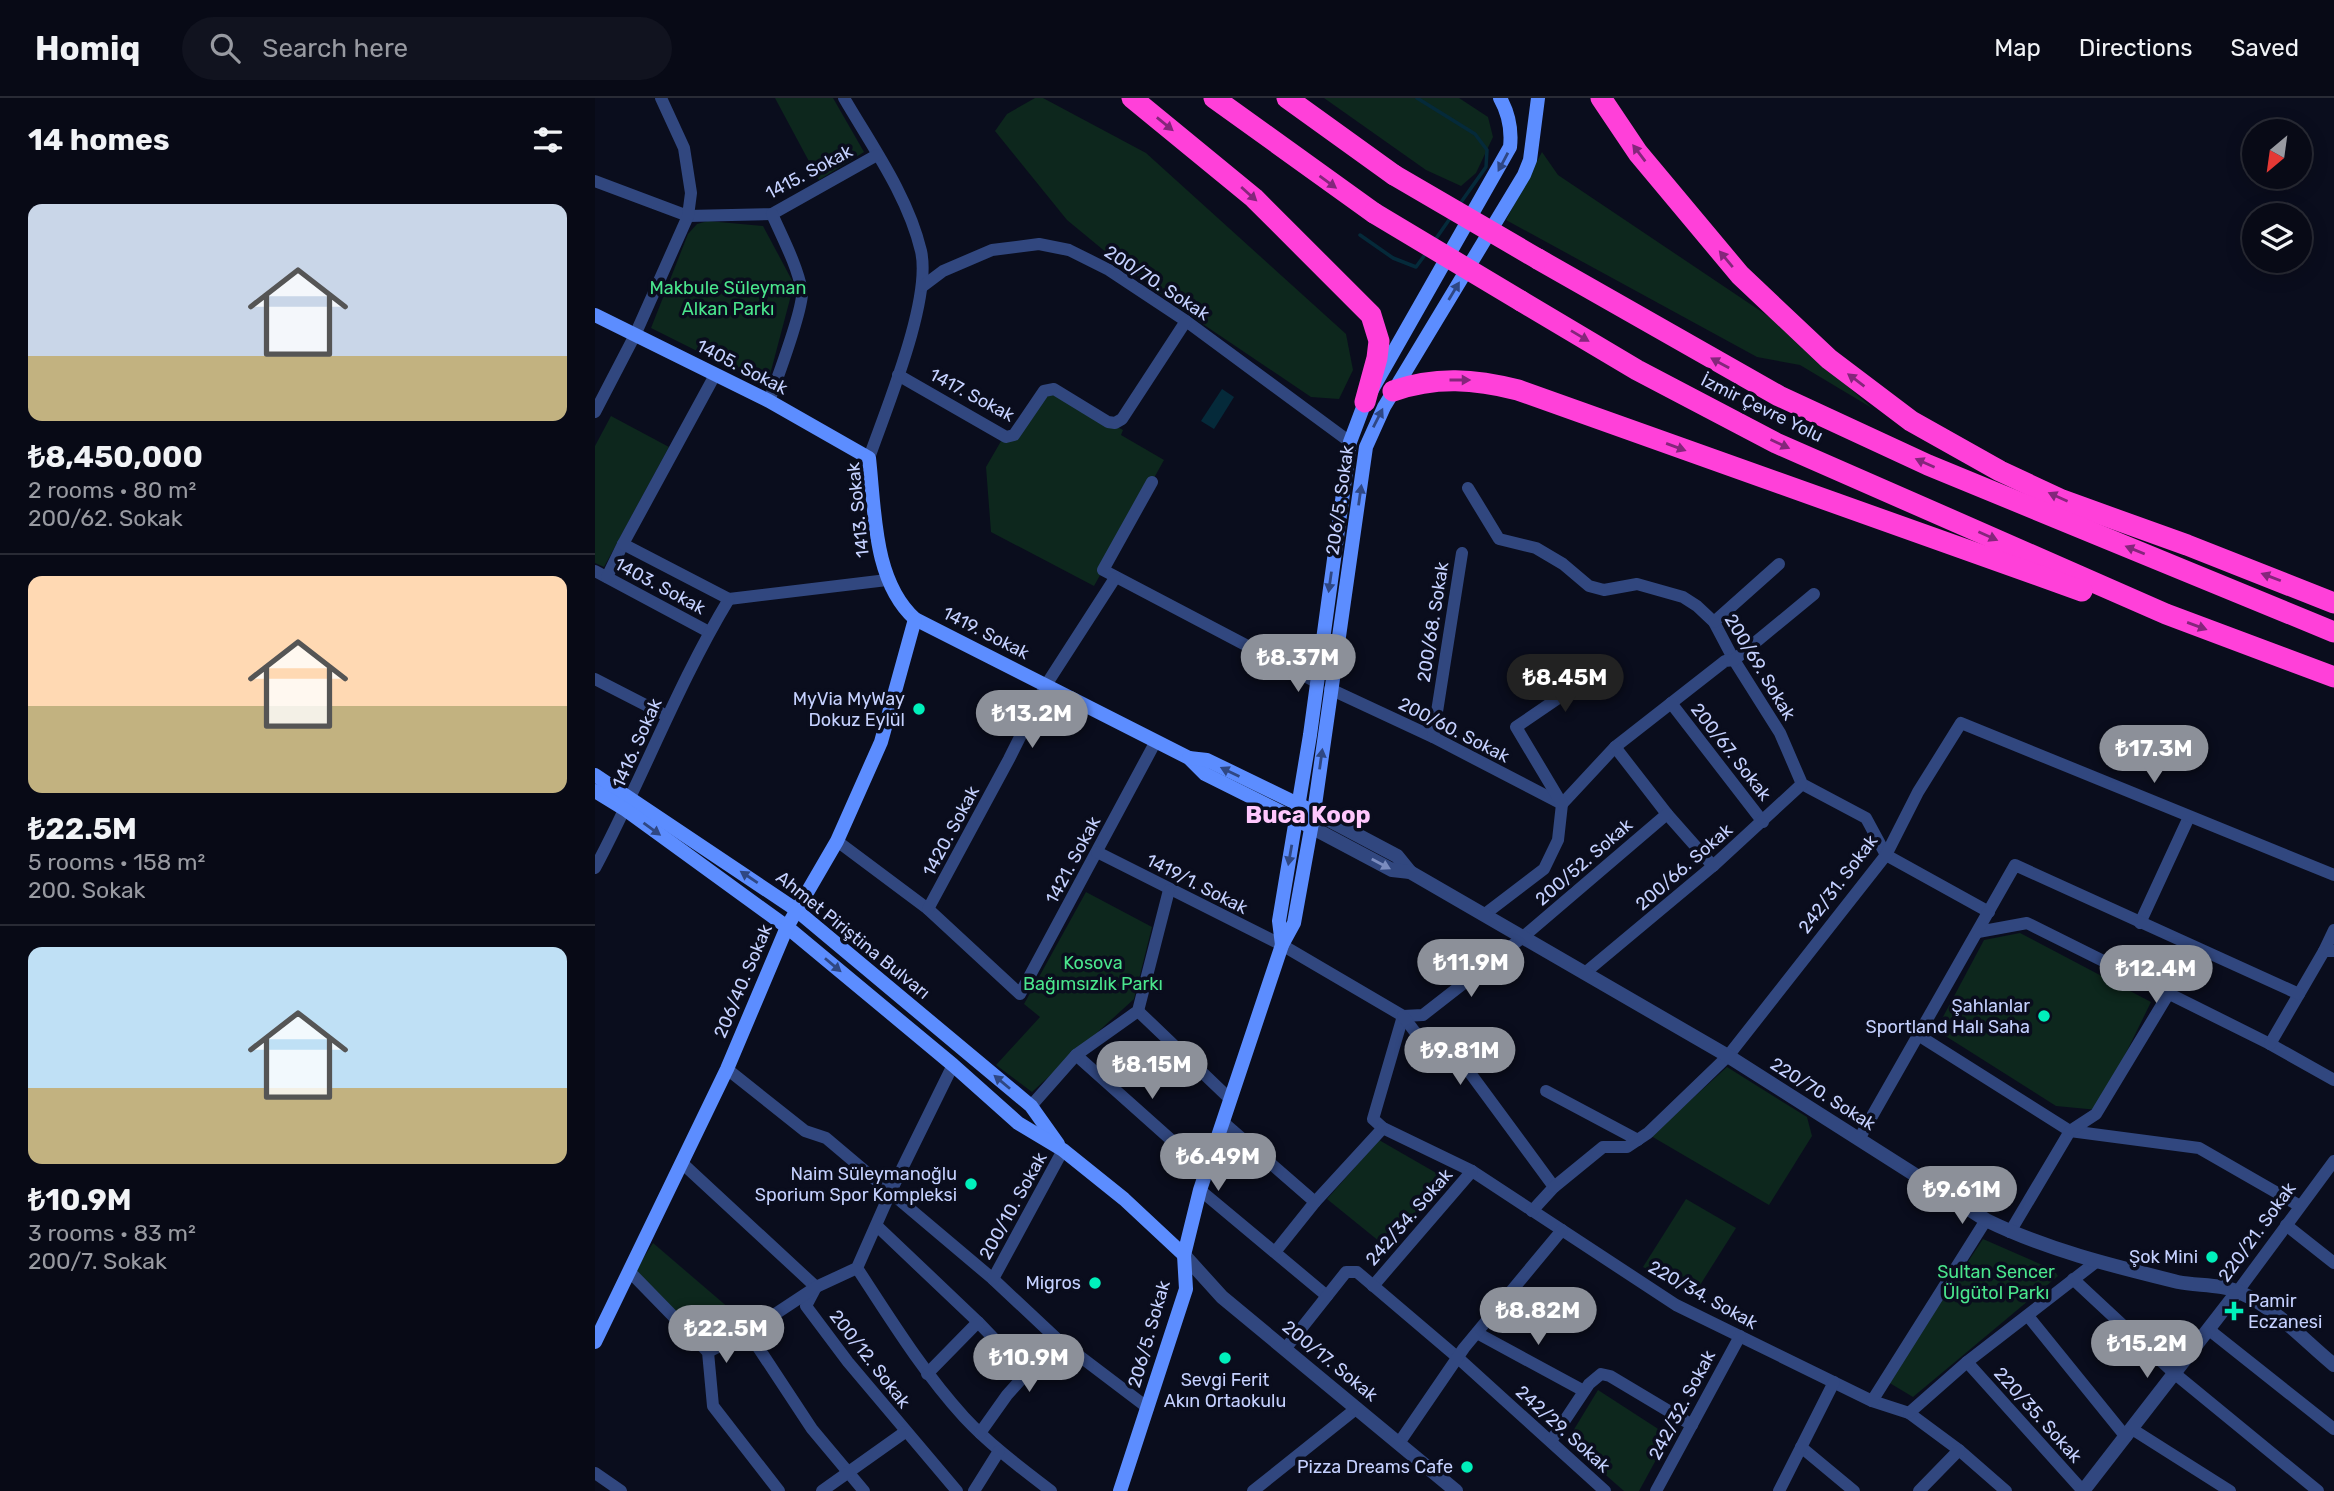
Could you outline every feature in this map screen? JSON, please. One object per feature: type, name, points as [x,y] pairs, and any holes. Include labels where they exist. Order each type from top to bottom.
[{"type":"highway","points":[[1132,98],[1254,198],[1371,315],[1379,341],[1365,402]]},
{"type":"highway","name":"İzmir Çevre Yolu","points":[[1214,98],[1374,213],[1637,370],[1776,443],[2166,614],[2334,677]]},
{"type":"highway","name":"İzmir Çevre Yolu","points":[[1287,98],[1394,175],[1779,396],[1928,465],[2334,632]]},
{"type":"highway","points":[[1601,98],[1639,153],[1740,275],[1829,359],[1911,421],[2000,471],[2062,500],[2187,545],[2334,603]]},
{"type":"highway","points":[[1393,391],[1416,383],[1461,379],[1490,382],[1518,390],[2084,592],[2166,614]]},
{"type":"main road","name":"206/5. Sokak","points":[[1282,945],[1279,921],[1317,682],[1350,442],[1365,402],[1510,147],[1509,116],[1500,98]]},
{"type":"main road","name":"206/5. Sokak","points":[[1120,1491],[1186,1289],[1184,1255],[1200,1189],[1282,945],[1294,923],[1313,819],[1366,447],[1375,423],[1393,391],[1524,175],[1531,153],[1538,98]]},
{"type":"main road","name":"1405. Sokak","points":[[595,315],[769,401],[869,458]]},
{"type":"main road","name":"1413. Sokak","points":[[869,458],[887,580],[899,603],[915,619]]},
{"type":"main road","name":"1419. Sokak","points":[[915,619],[1189,758],[1207,761],[1313,819]]},
{"type":"main road","points":[[796,909],[837,841],[881,742],[915,619]]},
{"type":"main road","name":"Ahmet Piriştina Bulvarı","points":[[595,775],[787,927],[1019,1123],[1063,1150],[1124,1199],[1184,1255]]},
{"type":"main road","name":"Ahmet Piriştina Bulvarı","points":[[595,791],[629,804],[796,909],[1031,1106],[1063,1150]]},
{"type":"main road","name":"206/40. Sokak","points":[[682,1163],[727,1069],[796,909]]},
{"type":"main road","points":[[595,1342],[682,1163]]},
{"type":"street","points":[[595,412],[635,335],[688,216],[691,193],[684,148],[661,98]]},
{"type":"street","name":"1413. Sokak","points":[[844,98],[899,194],[921,253],[923,286],[898,375],[869,458]]},
{"type":"street","name":"1415. Sokak","points":[[595,181],[688,216],[772,215],[877,155]]},
{"type":"street","points":[[769,401],[802,294],[790,255],[772,215]]},
{"type":"street","name":"200/70. Sokak","points":[[923,286],[943,271],[992,250],[1039,244],[1069,250],[1109,270],[1186,321],[1350,442]]},
{"type":"street","name":"1417. Sokak","points":[[898,375],[1008,438],[1014,435],[1042,393],[1048,389],[1056,390],[1108,422],[1117,423],[1186,321]]},
{"type":"street","points":[[601,574],[624,544],[715,376]]},
{"type":"street","points":[[1152,482],[1103,570],[1317,682]]},
{"type":"street","name":"200/69. Sokak","points":[[1468,488],[1499,539],[1536,548],[1563,564],[1589,586],[1604,590],[1637,584],[1683,597],[1697,606],[1714,622],[1734,660],[1780,733],[1802,784]]},
{"type":"street","points":[[624,544],[729,599],[887,580]]},
{"type":"street","name":"200/68. Sokak","points":[[1433,737],[1462,553]]},
{"type":"street","points":[[1714,622],[1779,564]]},
{"type":"street","name":"1403. Sokak","points":[[601,574],[709,632]]},
{"type":"street","name":"1420. Sokak","points":[[928,909],[1046,685],[1115,578]]},
{"type":"street","points":[[1485,914],[1544,869],[1558,840],[1562,804],[1615,747],[1725,662],[1734,660],[1814,594]]},
{"type":"street","name":"1416. Sokak","points":[[595,868],[629,804],[667,716],[709,632],[729,599]]},
{"type":"street","points":[[1562,804],[1515,727],[1595,673]]},
{"type":"street","points":[[595,679],[667,716]]},
{"type":"street","name":"200/60. Sokak","points":[[1330,689],[1433,737],[1562,804]]},
{"type":"street","name":"200/67. Sokak","points":[[1671,703],[1763,822]]},
{"type":"street","name":"242/31. Sokak","points":[[1728,1056],[1885,855],[1918,792],[1961,723],[2189,817]]},
{"type":"street","name":"1421. Sokak","points":[[928,909],[1020,994],[1156,741]]},
{"type":"street","points":[[1615,747],[1667,814],[1713,866]]},
{"type":"street","points":[[1802,784],[1866,818],[1885,855],[1989,912]]},
{"type":"street","name":"200/66. Sokak","points":[[1586,972],[1713,866],[1802,784]]},
{"type":"street","name":"200/52. Sokak","points":[[1524,937],[1667,814]]},
{"type":"street","points":[[2140,923],[2189,817],[2334,875]]},
{"type":"street","name":"220/70. Sokak","points":[[1313,819],[1392,870],[1410,872],[1728,1056],[1986,1220],[2010,1232],[2096,1262],[2190,1285],[2238,1291]]},
{"type":"street","points":[[837,841],[928,909]]},
{"type":"street","name":"1419/1. Sokak","points":[[1097,852],[1282,945]]},
{"type":"street","points":[[1859,1139],[2015,865],[2299,994]]},
{"type":"street","points":[[1031,1106],[1076,1055],[1138,1011],[1169,890]]},
{"type":"street","points":[[1978,932],[2027,923],[2270,1044],[2334,1080]]},
{"type":"street","points":[[2270,1044],[2299,994],[2329,951],[2334,930]]},
{"type":"street","points":[[1403,1016],[1423,1015],[1524,937]]},
{"type":"street","points":[[1282,945],[1403,1016],[1415,1032],[1462,1062],[1554,1187]]},
{"type":"street","points":[[2010,1232],[2070,1131],[2096,1114],[2169,993]]},
{"type":"street","points":[[1138,1011],[1230,1099]]},
{"type":"street","points":[[1275,1252],[1315,1202],[1383,1128],[1373,1119],[1403,1016]]},
{"type":"street","points":[[1918,1035],[2070,1131],[2199,1148],[2300,1206]]},
{"type":"street","points":[[1076,1055],[1206,1171]]},
{"type":"street","points":[[1532,1211],[1554,1187],[1603,1147],[1627,1147],[1638,1140],[1728,1056]]},
{"type":"street","points":[[708,1352],[748,1332],[816,1287],[857,1268],[891,1191],[953,1065]]},
{"type":"street","name":"200/10. Sokak","points":[[727,1069],[805,1131],[826,1138],[993,1279],[1057,1339],[1148,1408]]},
{"type":"street","points":[[1546,1091],[1638,1140]]},
{"type":"street","points":[[1223,1122],[1315,1202]]},
{"type":"street","name":"220/34. Sokak","points":[[1383,1128],[1472,1171],[1676,1305],[1871,1401],[1909,1413],[1959,1450],[2006,1491]]},
{"type":"street","name":"200/10. Sokak","points":[[993,1279],[1063,1150]]},
{"type":"street","name":"220/21. Sokak","points":[[2083,1491],[2238,1291],[2334,1161]]},
{"type":"street","points":[[682,1163],[816,1287]]},
{"type":"street","name":"242/34. Sokak","points":[[1373,1286],[1472,1171]]},
{"type":"street","points":[[1200,1189],[1327,1296]]},
{"type":"street","points":[[1871,1401],[1986,1220]]},
{"type":"street","points":[[2285,1225],[2334,1263]]},
{"type":"street","points":[[877,1226],[978,1322],[1026,1372]]},
{"type":"street","points":[[1399,1443],[1457,1357],[1562,1230]]},
{"type":"street","name":"200/17. Sokak","points":[[1184,1255],[1222,1297],[1399,1443],[1449,1489]]},
{"type":"street","name":"220/35. Sokak","points":[[1909,1413],[1968,1362],[2096,1262]]},
{"type":"street","points":[[857,1268],[927,1374],[999,1451],[1051,1491]]},
{"type":"street","points":[[629,1272],[708,1352],[713,1406],[779,1491]]},
{"type":"street","name":"242/29. Sokak","points":[[1285,1349],[1346,1272],[1357,1272],[1457,1357],[1605,1491]]},
{"type":"street","points":[[2073,1279],[2174,1373],[2318,1491]]},
{"type":"street","name":"200/12. Sokak","points":[[816,1287],[806,1306],[905,1432],[957,1491]]},
{"type":"street","points":[[2238,1291],[2257,1301],[2334,1365]]},
{"type":"street","points":[[2028,1316],[2129,1433],[2230,1491]]},
{"type":"street","points":[[927,1374],[978,1322]]},
{"type":"street","points":[[2209,1329],[2334,1429]]},
{"type":"street","points":[[748,1332],[812,1429],[864,1491]]},
{"type":"street","points":[[1476,1333],[1584,1391]]},
{"type":"street","name":"242/32. Sokak","points":[[1656,1491],[1739,1336]]},
{"type":"street","points":[[980,1433],[1026,1372],[1057,1339]]},
{"type":"street","name":"220/35. Sokak","points":[[1968,1362],[2083,1491]]},
{"type":"street","points":[[1551,1441],[1595,1377],[1607,1374],[1692,1425]]},
{"type":"street","points":[[1779,1491],[1834,1382]]},
{"type":"street","points":[[1253,1491],[1357,1408]]},
{"type":"street","points":[[822,1491],[905,1432]]},
{"type":"street","points":[[1801,1447],[1854,1491]]},
{"type":"street","points":[[1919,1491],[1959,1450]]},
{"type":"street","points":[[974,1491],[999,1451]]},
{"type":"street","points":[[595,1473],[621,1491]]},
{"type":"green space","points":[[775,98],[833,98],[864,152],[819,180]]},
{"type":"green space","points":[[1035,98],[1043,98],[1146,153],[1346,334],[1353,370],[1339,399],[1311,397],[1179,308],[1067,220],[995,131],[1007,114]]},
{"type":"green space","points":[[1324,98],[1459,98],[1488,117],[1493,137],[1476,173],[1461,186],[1426,170]]},
{"type":"green space","points":[[1542,152],[1558,175],[1771,318],[1872,408],[1800,365],[1757,357],[1506,220]]},
{"type":"green space","name":"Makbule Süleyman Alkan Parkı","points":[[708,221],[763,226],[794,284],[767,386],[651,328],[688,234],[697,224]]},
{"type":"green space","points":[[1046,389],[1123,430],[1121,435],[1164,460],[1094,586],[991,532],[986,467],[1004,436],[1006,437]]},
{"type":"green space","points":[[611,416],[669,447],[604,567],[595,563],[595,446]]},
{"type":"green space","name":"Kosova Bağımsızlık Parkı","points":[[1086,892],[1152,927],[1134,999],[1032,1092],[996,1065],[1040,1017],[1024,1004]]},
{"type":"green space","name":"Şahlanlar Sportland Halı Saha","points":[[2020,933],[2151,1002],[2098,1110],[2056,1106],[1936,1030],[1984,940]]},
{"type":"green space","points":[[1727,1067],[1807,1117],[1812,1136],[1769,1205],[1651,1136]]},
{"type":"green space","points":[[1379,1140],[1445,1178],[1390,1250],[1327,1199]]},
{"type":"green space","points":[[1686,1199],[1736,1228],[1695,1293],[1643,1267]]},
{"type":"green space","name":"Sultan Sencer Ülgütol Parkı","points":[[1983,1239],[2054,1270],[2058,1276],[1913,1397],[1888,1382]]},
{"type":"green space","points":[[653,1243],[744,1321],[704,1345],[634,1273]]},
{"type":"green space","points":[[1598,1390],[1669,1436],[1639,1491],[1624,1491],[1567,1441]]},
{"type":"water","points":[[1222,389],[1234,397],[1214,429],[1201,421]]},
{"type":"waterway","points":[[1417,98],[1475,134],[1487,150],[1486,167],[1459,205]]},
{"type":"waterway","points":[[1435,240],[1451,217]]},
{"type":"waterway","points":[[1360,235],[1393,258],[1416,267],[1427,252]]},
{"type":"place","name":"MyVia MyWay Dokuz Eylül","points":[[919,709]]},
{"type":"place","name":"Şahlanlar Sportland Halı Saha","points":[[2044,1016]]},
{"type":"place","name":"Naim Süleymanoğlu Sporium Spor Kompleksi","points":[[971,1184]]},
{"type":"place","name":"Şok Mini","points":[[2212,1257]]},
{"type":"place","name":"Migros","points":[[1095,1283]]},
{"type":"place","name":"Pamir Eczanesi","points":[[2234,1311]]},
{"type":"place","name":"Sevgi Ferit Akın Ortaokulu","points":[[1225,1358]]},
{"type":"place","name":"Pizza Dreams Cafe","points":[[1467,1467]]},
{"type":"district","name":"Buca Koop","points":[[1308,815]]}]
